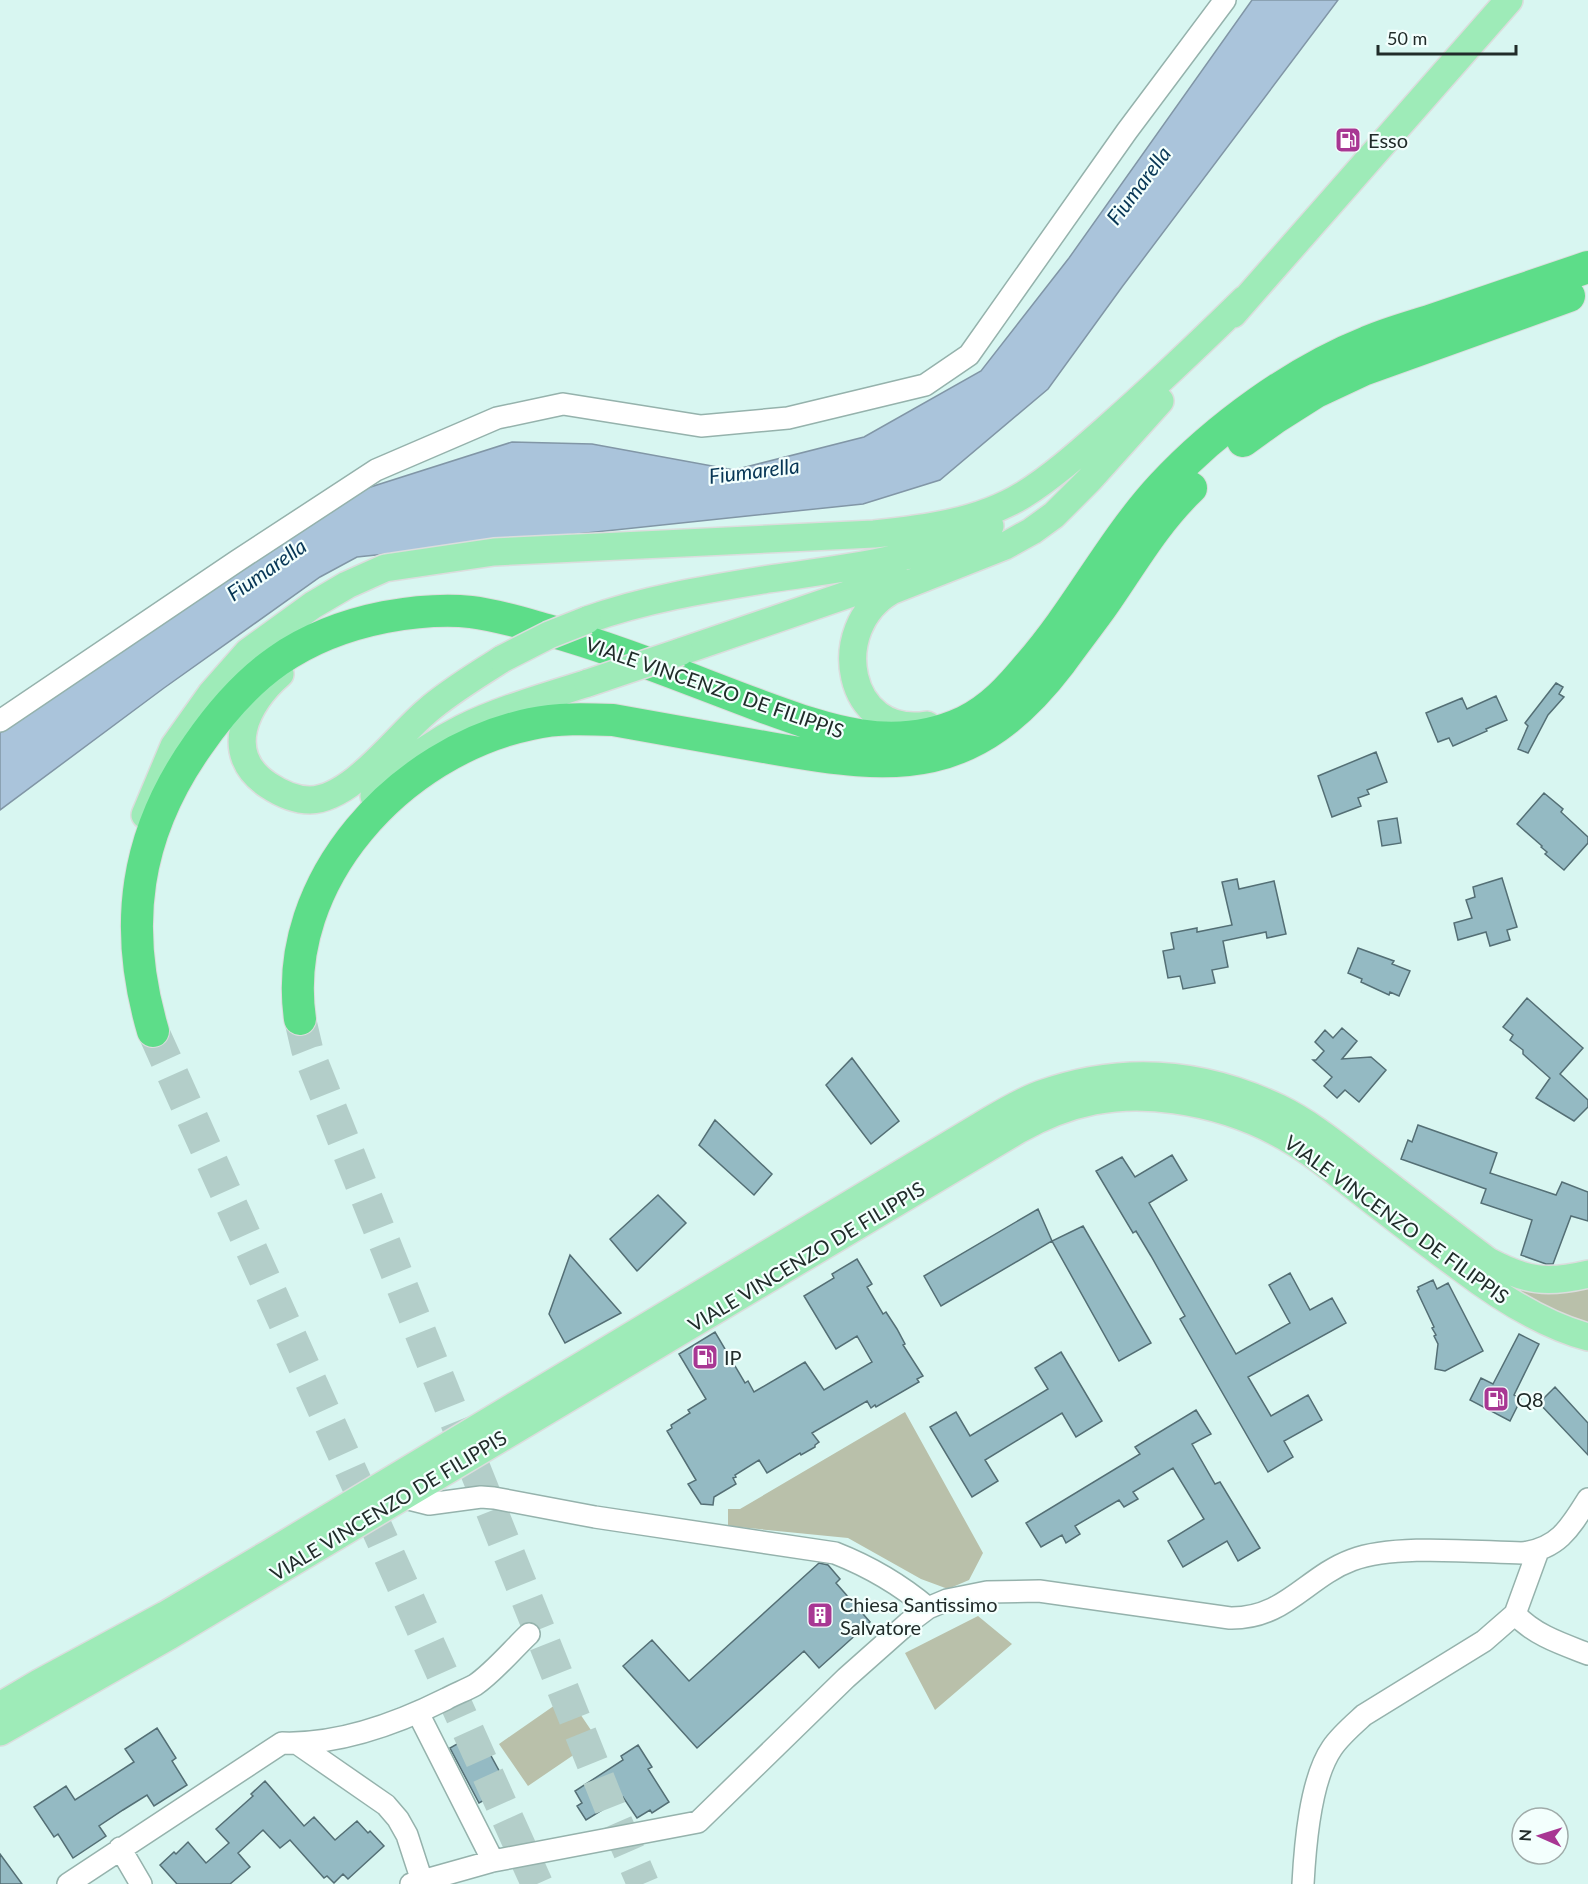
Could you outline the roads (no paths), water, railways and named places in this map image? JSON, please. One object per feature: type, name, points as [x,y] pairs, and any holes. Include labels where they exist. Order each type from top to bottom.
[{"type":"highway","name":"VIALE VINCENZO DE FILIPPIS","points":[[153,1031],[143,998],[138,966],[142,862],[151,834],[175,780],[213,724],[237,695],[260,674],[298,646],[344,627],[398,615],[422,612],[470,612],[497,616],[578,639],[832,730],[886,739],[918,737],[937,732],[967,721],[1036,675],[1050,641],[1137,516],[1162,486],[1215,436],[1274,392],[1302,374],[1366,342],[1588,267]]},
{"type":"highway","name":"VIALE VINCENZO DE FILIPPIS","points":[[299,1008],[301,944],[308,921],[333,868],[361,826],[402,786],[452,753],[475,742],[532,723],[563,719],[613,720],[841,760],[875,762],[921,759],[968,745],[1003,723],[1036,675],[1101,608],[1140,550],[1181,497],[1240,443],[1316,392],[1363,370],[1588,290]]},
{"type":"main road","points":[[1036,675],[968,711],[937,723],[908,725],[886,719],[868,705],[856,684],[852,656],[857,630],[863,618],[879,598],[891,591],[1005,546],[1054,515],[1152,410],[1245,299],[1509,0]]},
{"type":"main road","points":[[138,966],[130,933],[128,904],[130,870],[138,832],[174,746],[211,694],[248,652],[313,604],[385,568],[494,552],[874,534],[920,530],[962,520],[994,509],[1023,495],[1083,451],[1145,396],[1245,299]]},
{"type":"main road","points":[[1036,675],[1003,713],[955,739],[910,750],[875,752],[836,745],[649,677],[516,634],[473,625],[423,626],[373,633],[341,642],[312,654],[280,675],[256,699],[243,729],[242,745],[248,764],[264,783],[287,796],[310,800],[337,793],[355,780],[425,712],[451,692],[502,660],[549,635],[587,620],[652,601],[766,580],[886,562],[927,552],[948,544],[1009,516],[1060,485],[1084,466],[1110,440],[1145,396]]},
{"type":"main road","points":[[299,1008],[295,969],[297,945],[301,918],[310,892],[337,842],[379,790],[428,747],[451,732],[509,708],[914,572],[975,548],[1049,508],[1089,480]]},
{"type":"main road","name":"VIALE VINCENZO DE FILIPPIS","points":[[0,1732],[167,1626],[980,1125],[1038,1095],[1082,1081],[1106,1077],[1162,1075],[1207,1083],[1254,1098],[1288,1113],[1327,1138],[1498,1267],[1523,1278],[1538,1280],[1564,1279],[1588,1274]]},
{"type":"main road","name":"VIALE VINCENZO DE FILIPPIS","points":[[0,1706],[39,1683],[167,1626],[401,1497],[1027,1125],[1092,1101],[1115,1097],[1159,1098],[1209,1106],[1252,1121],[1280,1134],[1317,1158],[1490,1290],[1530,1313],[1588,1336]]},
{"type":"main road","points":[[0,1751],[48,1721],[167,1626]]},
{"type":"street","points":[[0,721],[376,470],[497,418],[563,404],[701,426],[788,418],[925,386],[969,355],[1127,131],[1225,0]]},
{"type":"street","points":[[401,1497],[429,1504],[481,1497],[494,1498],[595,1517],[835,1553],[848,1558],[912,1595],[928,1608]]},
{"type":"street","points":[[298,1744],[386,1805],[398,1819],[407,1835],[416,1882],[493,1861],[698,1822],[846,1678],[908,1623],[928,1608],[947,1600],[987,1592],[1039,1591],[1209,1615],[1247,1618],[1267,1612],[1331,1571],[1364,1556],[1406,1551],[1521,1553],[1538,1551],[1552,1544],[1567,1530],[1588,1499]]},
{"type":"street","points":[[1303,1884],[1314,1794],[1331,1749],[1364,1715],[1484,1641],[1515,1614],[1538,1551]]},
{"type":"street","points":[[1515,1614],[1538,1633],[1588,1654]]},
{"type":"street","points":[[68,1884],[282,1743],[298,1744],[377,1728],[418,1713],[476,1684],[529,1634]]},
{"type":"street","points":[[418,1713],[493,1861]]},
{"type":"street","points":[[120,1848],[141,1884]]},
{"type":"water","name":"Fiumarella","points":[[1252,0],[1338,0],[1048,389],[940,480],[863,504],[357,557],[320,577],[164,688],[0,810],[0,733],[240,566],[358,491],[512,442],[592,444],[734,470],[864,437],[981,371],[1069,258]]},
{"type":"tunnel","points":[[300,1019],[307,1049],[612,1812],[643,1884]]},
{"type":"tunnel","points":[[153,1031],[537,1884]]},
{"type":"place","name":"Esso","points":[[1348,140]]},
{"type":"place","name":"IP","points":[[705,1357]]},
{"type":"place","name":"Q8","points":[[1496,1399]]},
{"type":"place","name":"Chiesa Santissimo Salvatore","points":[[820,1615]]}]
